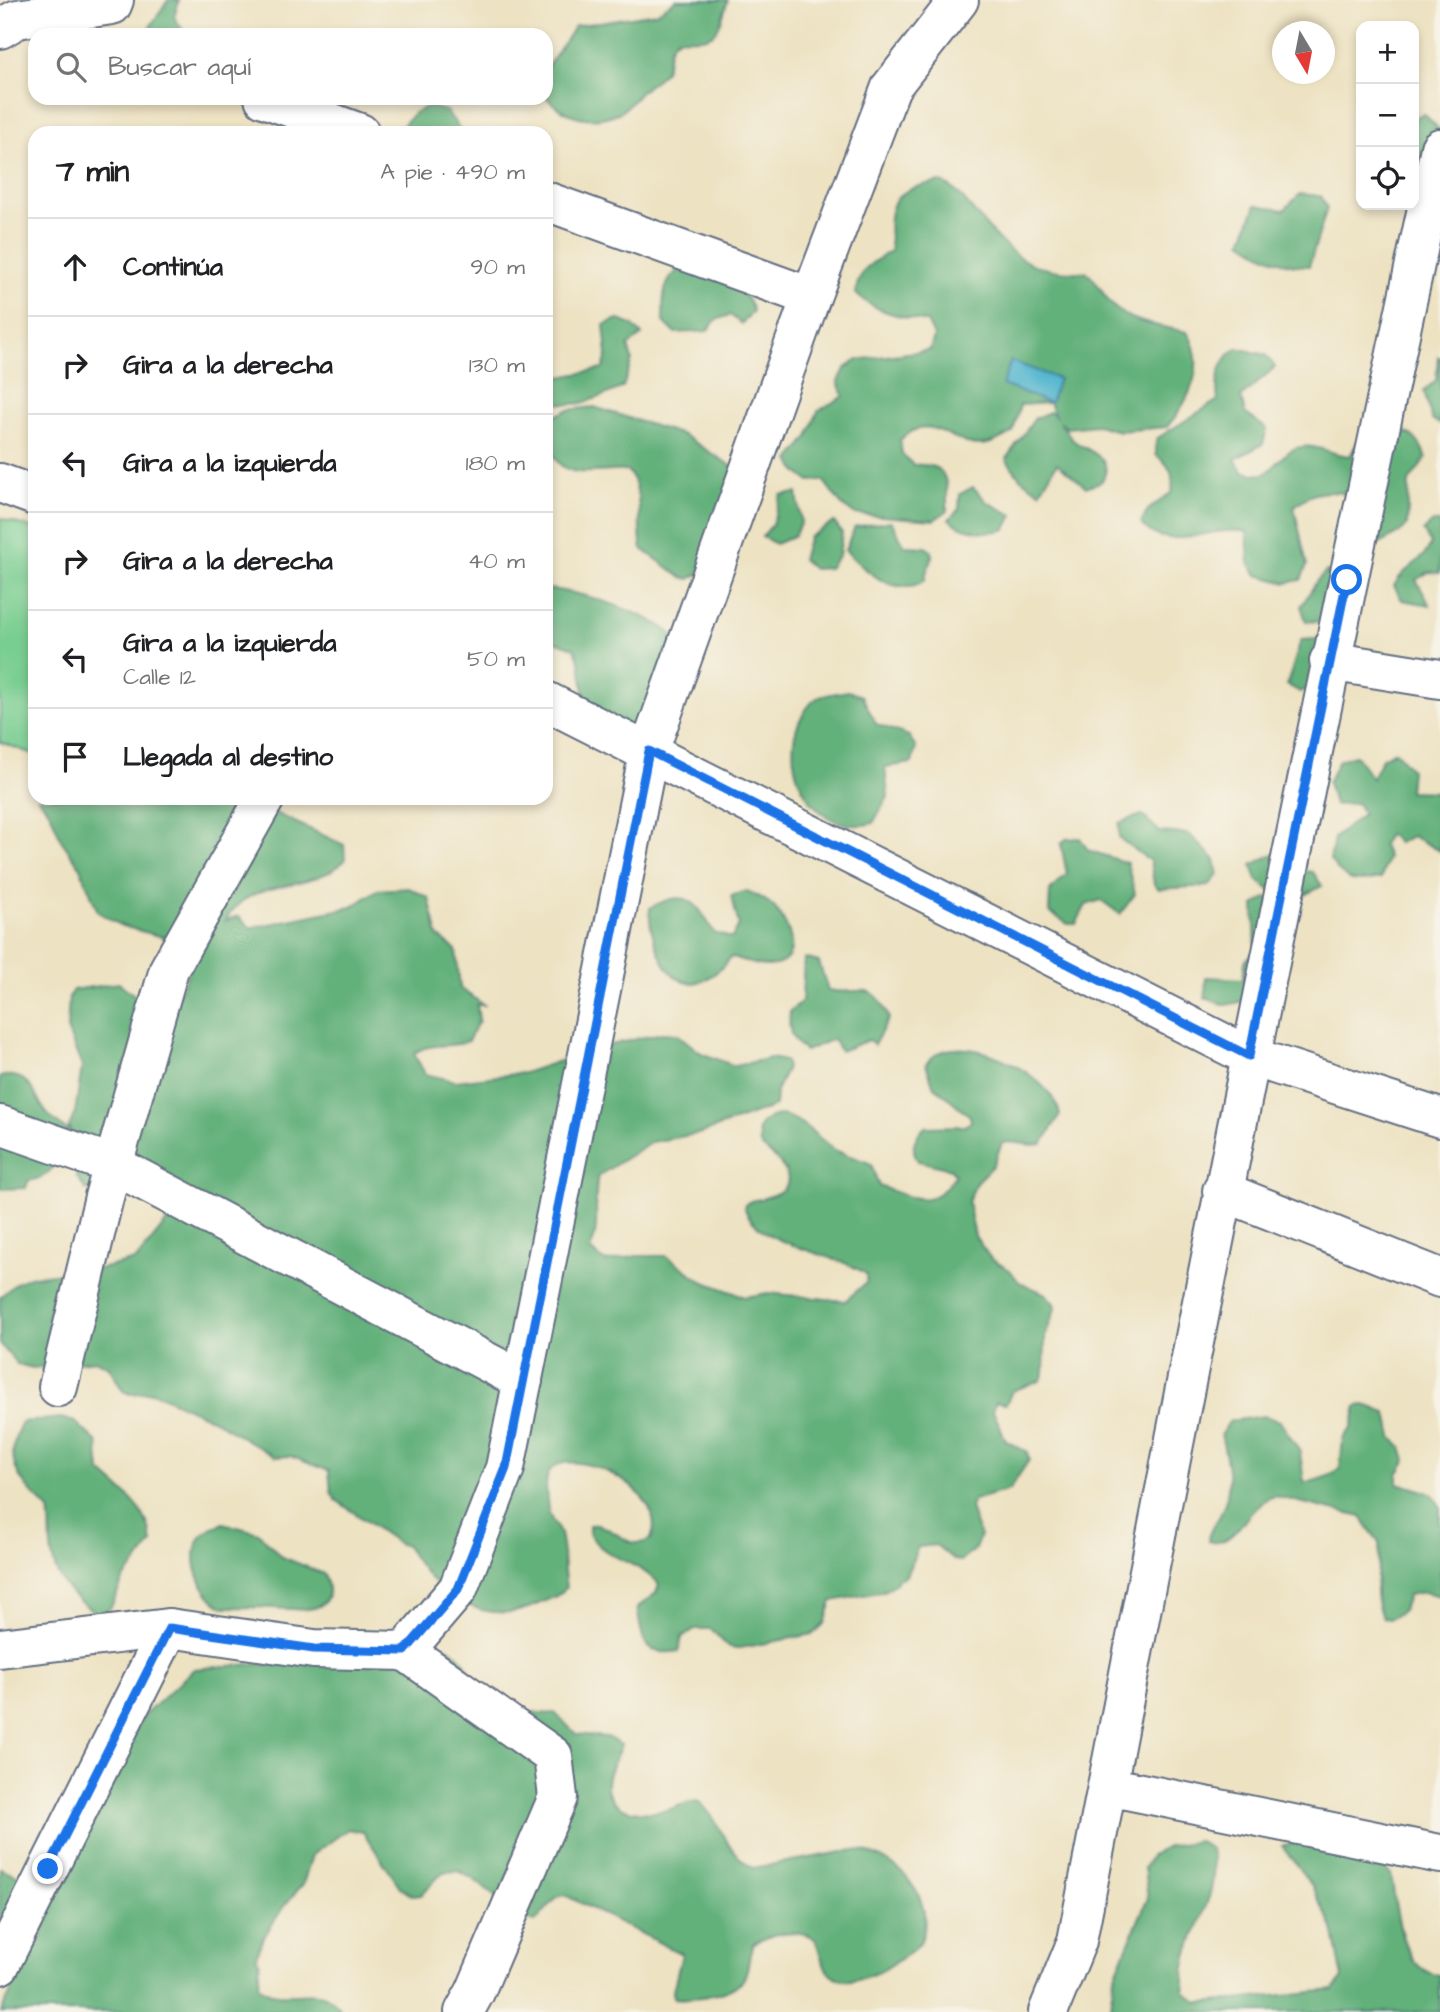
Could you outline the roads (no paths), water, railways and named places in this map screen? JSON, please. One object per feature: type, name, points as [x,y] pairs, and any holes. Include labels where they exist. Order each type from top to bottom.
[{"type":"street","points":[[405,1651],[458,1589],[506,1468],[649,751],[811,297],[891,87],[959,0]]},
{"type":"street","points":[[0,29],[17,19],[117,13]]},
{"type":"street","points":[[283,105],[341,126]]},
{"type":"street","points":[[1048,2012],[1077,1941],[1249,1056],[1329,661],[1440,148]]},
{"type":"street","points":[[553,204],[811,297]]},
{"type":"street","points":[[0,483],[28,493]]},
{"type":"street","points":[[1329,661],[1440,679]]},
{"type":"street","points":[[553,704],[1249,1056],[1440,1118]]},
{"type":"street","points":[[58,1387],[114,1165],[169,969],[261,805]]},
{"type":"street","points":[[0,1125],[114,1165],[523,1381]]},
{"type":"street","points":[[1222,1192],[1440,1278]]},
{"type":"street","points":[[0,1965],[169,1628]]},
{"type":"street","points":[[0,1648],[169,1628],[314,1649],[405,1651],[553,1756],[558,1797],[464,2012]]},
{"type":"street","points":[[1107,1786],[1440,1854]]},
{"type":"water","points":[[1011,361],[1059,379],[1050,403],[1002,385]]}]
